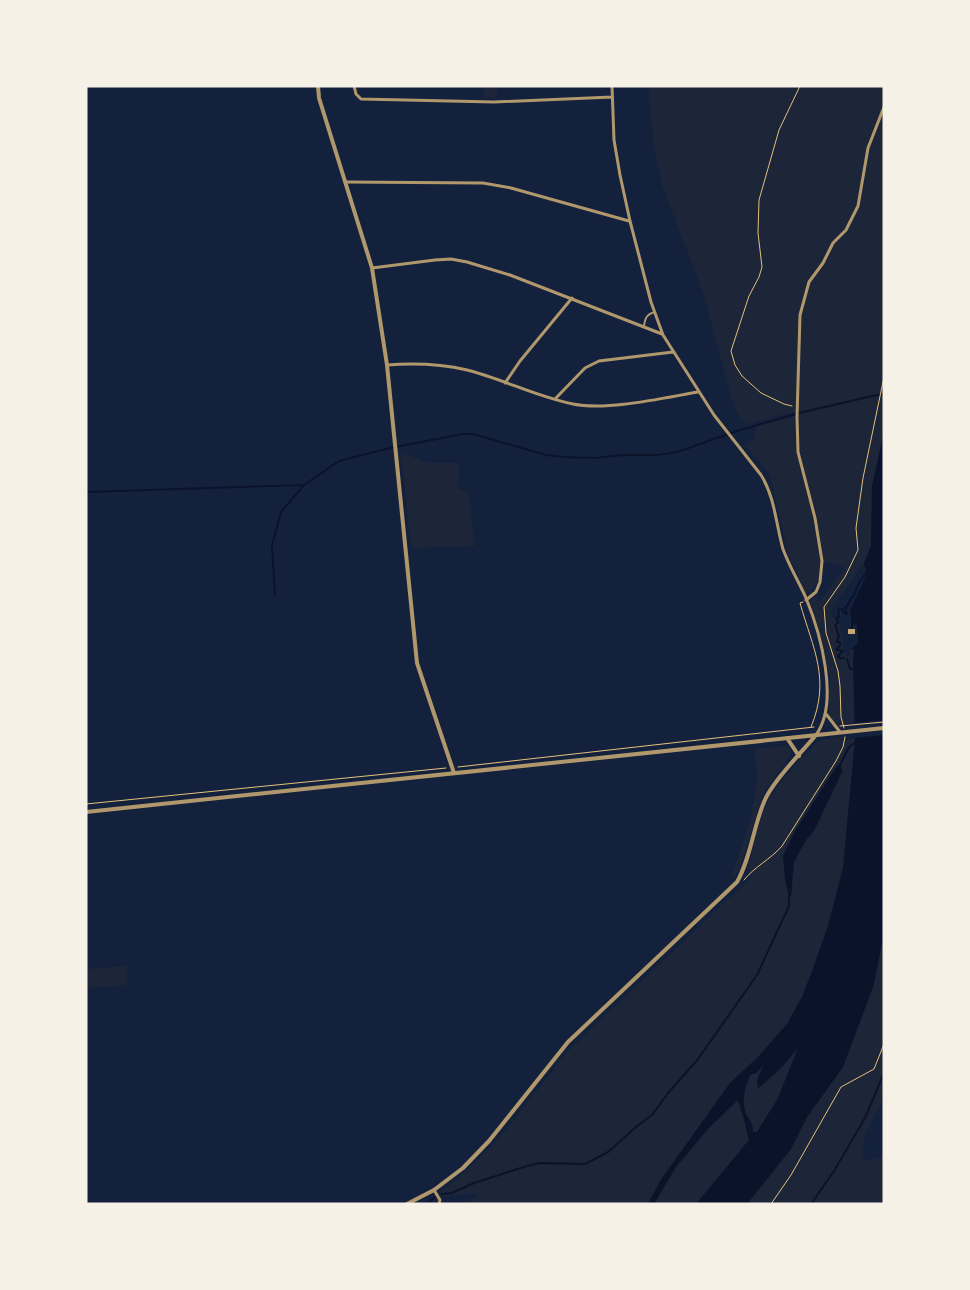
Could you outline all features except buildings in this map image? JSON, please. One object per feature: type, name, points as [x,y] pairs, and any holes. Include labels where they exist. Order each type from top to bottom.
[{"type":"street","points":[[318,86],[318,98],[372,268],[387,365],[417,663],[454,773]]},
{"type":"street","points":[[354,86],[356,94],[361,98],[494,102],[612,97]]},
{"type":"street","points":[[407,1204],[434,1190],[463,1168],[489,1141],[568,1042],[737,882],[750,854],[756,822],[765,800],[784,772],[816,735],[821,727],[825,713],[828,679],[821,646],[806,600],[784,550],[768,486],[698,392],[663,335],[655,312],[630,221],[614,140],[612,86]]},
{"type":"street","points":[[806,600],[816,592],[820,582],[822,561],[798,452],[797,406],[800,315],[809,282],[823,263],[833,243],[846,230],[858,206],[868,148],[884,107]]},
{"type":"street","points":[[345,182],[483,183],[511,188],[630,221]]},
{"type":"street","points":[[372,268],[435,260],[459,260],[510,275],[663,335]]},
{"type":"street","points":[[505,383],[520,361],[572,298]]},
{"type":"street","points":[[555,399],[590,364],[599,360],[673,352]]},
{"type":"street","points":[[387,365],[433,364],[452,367],[478,373],[573,404],[608,405],[698,392]]},
{"type":"street","points":[[825,713],[840,732]]},
{"type":"street","points":[[86,812],[884,728]]},
{"type":"street","points":[[787,738],[799,756]]},
{"type":"street","points":[[434,1190],[440,1200],[439,1204]]},
{"type":"lane","points":[[644,326],[645,318],[655,312]]},
{"type":"path","points":[[797,406],[784,404],[761,394],[742,376],[735,365],[731,351],[750,296],[760,277],[762,267],[758,233],[759,200],[779,130],[800,86]]},
{"type":"path","points":[[884,377],[865,469],[856,528],[858,550],[845,577],[824,607],[826,633],[838,671],[840,717],[844,726],[884,722]]},
{"type":"path","points":[[806,600],[800,603],[821,680],[819,704],[810,728]]},
{"type":"path","points":[[741,884],[749,873],[761,866],[782,846],[836,761],[843,747],[845,737]]},
{"type":"path","points":[[771,1204],[791,1175],[841,1087],[874,1070],[884,1044]]},
{"type":"shaded area","points":[[484,86],[498,86],[496,98],[483,98]]},
{"type":"shaded area","points":[[648,86],[884,86],[884,432],[872,486],[871,546],[864,563],[833,607],[831,614],[832,619],[840,613],[843,614],[838,620],[845,655],[849,656],[851,649],[854,650],[855,722],[835,724],[828,714],[830,679],[823,645],[810,601],[816,596],[820,601],[844,567],[822,561],[819,580],[806,595],[787,550],[770,475],[745,445],[754,440],[756,426],[796,416],[802,412],[796,411],[747,424],[737,413],[704,295],[662,185],[654,147]]},
{"type":"shaded area","points":[[884,432],[884,932],[874,984],[843,1067],[807,1117],[791,1149],[747,1204],[741,1201],[738,1204],[696,1204],[749,1140],[738,1100],[708,1129],[676,1167],[654,1204],[648,1204],[660,1181],[730,1083],[758,1057],[787,1024],[802,997],[828,926],[843,868],[855,739],[854,650],[851,649],[858,643],[857,625],[852,624],[850,611],[867,573],[864,563],[871,546],[872,486]],"holes":[[[798,1048],[778,1098],[757,1132],[753,1132],[744,1104],[745,1090],[750,1075],[756,1073],[763,1066],[757,1080],[758,1089],[781,1068]]]},
{"type":"shaded area","points":[[401,452],[428,463],[459,463],[458,490],[468,492],[475,546],[411,548]]},
{"type":"shaded area","points":[[841,736],[843,741],[855,739],[843,868],[828,926],[802,997],[787,1024],[758,1057],[730,1083],[660,1181],[648,1204],[467,1204],[476,1197],[477,1193],[443,1197],[441,1192],[477,1161],[501,1136],[568,1051],[747,881],[754,872],[747,869],[761,817],[769,800],[795,765],[817,742]],"holes":[[[841,764],[814,831],[806,840],[794,862],[791,896],[783,856],[795,831],[837,766]]]},
{"type":"shaded area","points":[[787,746],[791,750],[789,758],[763,793],[740,868],[735,877],[730,879],[752,812],[757,772],[754,749]]},
{"type":"shaded area","points":[[841,764],[842,772],[814,831],[806,840],[794,862],[791,896],[789,896],[785,880],[783,856],[795,831],[837,766]]},
{"type":"shaded area","points":[[884,932],[884,1097],[865,1135],[863,1152],[864,1161],[884,1157],[884,1204],[747,1204],[791,1149],[807,1117],[843,1067],[874,984]]},
{"type":"shaded area","points":[[128,966],[126,985],[86,988],[86,969]]},
{"type":"shaded area","points":[[799,1046],[778,1098],[757,1132],[753,1133],[744,1104],[745,1089],[750,1075],[756,1073],[764,1064],[759,1088],[781,1068]]},
{"type":"shaded area","points":[[738,1099],[749,1140],[696,1204],[654,1204],[676,1167],[708,1129]]},
{"type":"pier","points":[[884,720],[884,735],[852,738],[852,723]]},
{"type":"waterway","points":[[86,492],[304,485],[339,461],[390,448],[463,434],[473,434],[546,455],[563,457],[595,458],[623,455],[657,455],[677,452],[737,431],[803,412],[884,395]]},
{"type":"waterway","points":[[275,595],[272,545],[281,512],[304,485]]},
{"type":"waterway","points":[[844,658],[838,656],[843,651],[836,649],[840,646],[840,642],[837,642],[839,636],[835,625],[838,623],[836,618],[839,617],[838,610],[842,609],[847,614],[845,608],[868,570]]},
{"type":"waterway","points":[[852,621],[852,629]]},
{"type":"waterway","points":[[847,659],[850,669],[855,668]]},
{"type":"waterway","points":[[840,765],[849,747],[855,743]]},
{"type":"waterway","points":[[442,1194],[452,1193],[474,1183],[540,1163],[585,1164],[608,1152],[653,1114],[668,1093],[698,1059],[757,975],[789,906],[789,895]]},
{"type":"waterway","points":[[811,1204],[834,1171],[865,1118],[884,1073]]},
{"type":"waterway","points":[[426,1204],[434,1198]]}]
